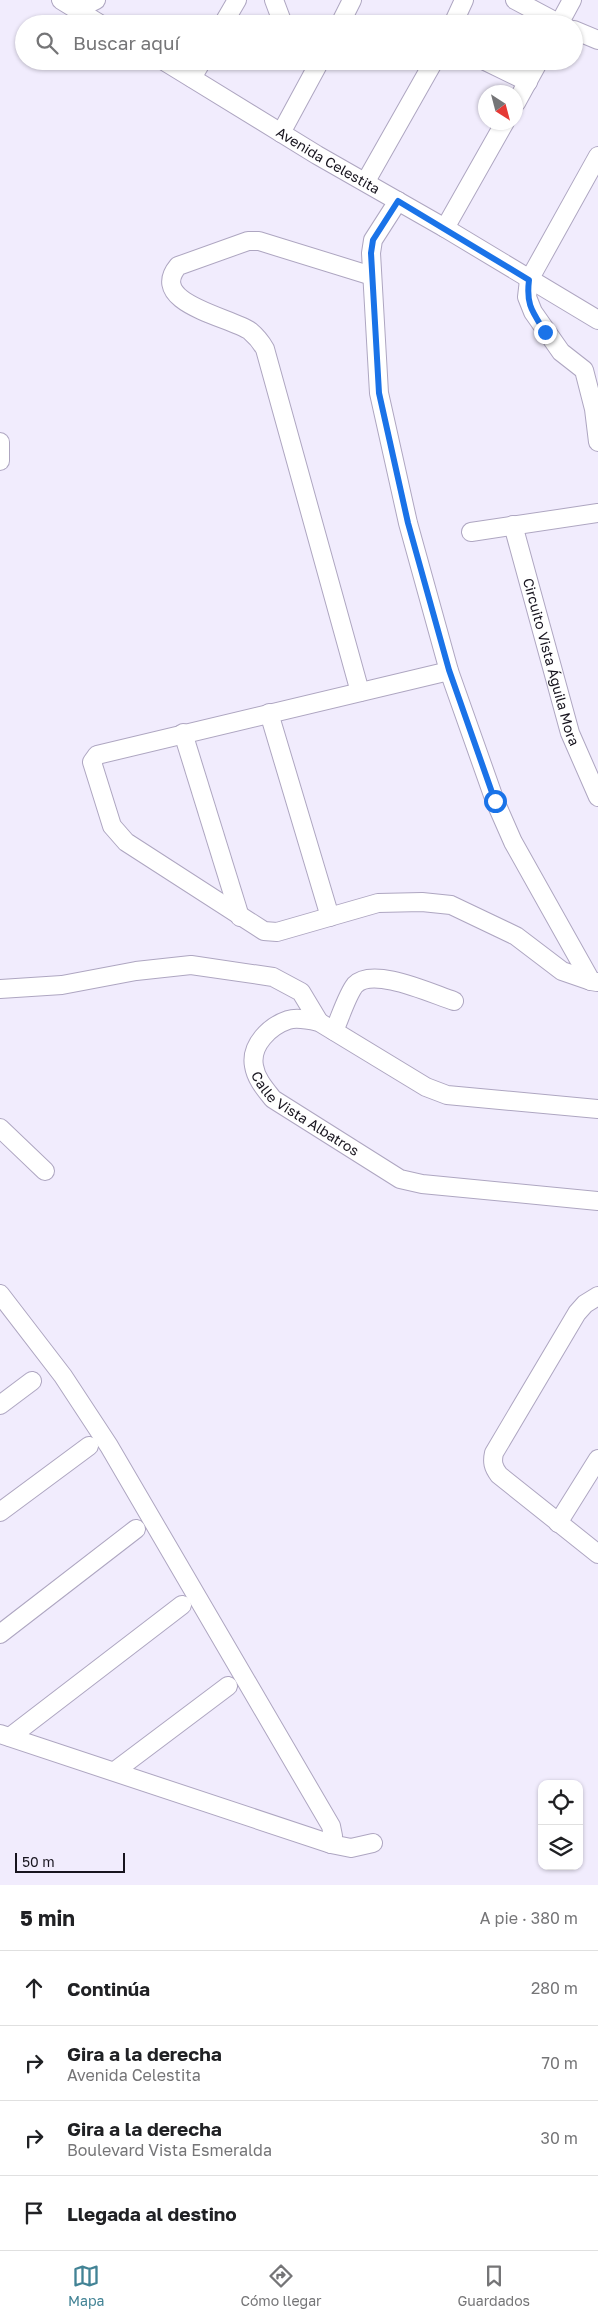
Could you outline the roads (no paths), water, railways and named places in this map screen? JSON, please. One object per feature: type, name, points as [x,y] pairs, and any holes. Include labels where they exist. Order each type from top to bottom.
[{"type":"street","points":[[61,0],[85,15]]},
{"type":"street","points":[[76,10],[96,0]]},
{"type":"street","points":[[228,15],[236,0]]},
{"type":"street","points":[[274,0],[280,15]]},
{"type":"street","points":[[344,15],[352,0]]},
{"type":"street","points":[[457,15],[464,0]]},
{"type":"street","points":[[515,0],[543,15]]},
{"type":"street","points":[[564,15],[572,0]]},
{"type":"street","points":[[583,34],[598,40]]},
{"type":"street","name":"Avenida Celestita","points":[[179,70],[281,133],[366,181],[598,320]]},
{"type":"street","points":[[192,78],[197,70]]},
{"type":"street","points":[[281,133],[315,70]]},
{"type":"street","points":[[366,181],[429,70]]},
{"type":"street","points":[[503,70],[528,82]]},
{"type":"street","points":[[523,91],[534,70]]},
{"type":"street","points":[[445,228],[500,130]]},
{"type":"street","points":[[598,156],[529,280],[527,297],[532,312],[561,352],[591,368],[598,442]]},
{"type":"street","points":[[398,201],[373,240],[372,276],[379,393],[408,523],[449,670],[495,801],[513,842],[595,981]]},
{"type":"street","points":[[360,692],[266,348],[249,331],[184,302],[175,293],[170,284],[172,274],[178,266],[248,241],[259,241],[372,276]]},
{"type":"street","points":[[0,442],[0,461]]},
{"type":"street","points":[[471,532],[598,513]]},
{"type":"street","name":"Circuito Vista Águila Mora","points":[[514,525],[570,732],[598,796]]},
{"type":"street","points":[[449,670],[97,755],[92,762],[112,826],[118,835],[264,931],[277,932],[378,904],[422,902],[451,905],[516,936],[562,971],[595,981]]},
{"type":"street","points":[[268,713],[330,917]]},
{"type":"street","points":[[183,733],[240,917]]},
{"type":"street","points":[[0,989],[62,985],[136,971],[191,965],[273,977],[301,992],[319,1022]]},
{"type":"street","points":[[334,1031],[354,986],[364,978],[384,978],[454,1001]]},
{"type":"street","name":"Calle Vista Albatros","points":[[598,1109],[447,1095],[426,1087],[319,1022],[290,1019],[264,1036],[255,1048],[253,1064],[258,1080],[273,1099],[400,1179],[422,1184],[598,1201]]},
{"type":"street","points":[[0,1128],[45,1171]]},
{"type":"street","points":[[0,1294],[63,1376],[109,1446],[331,1826],[333,1836],[331,1844]]},
{"type":"street","points":[[598,1296],[585,1304],[577,1314],[494,1452],[492,1461],[499,1475],[598,1554]]},
{"type":"street","points":[[0,1406],[32,1381]]},
{"type":"street","points":[[0,1512],[89,1446]]},
{"type":"street","points":[[558,1523],[598,1459]]},
{"type":"street","points":[[0,1634],[136,1529]]},
{"type":"street","points":[[5,1736],[182,1605]]},
{"type":"street","points":[[115,1771],[228,1686]]},
{"type":"street","points":[[5,1736],[331,1844],[351,1848],[373,1843]]}]
